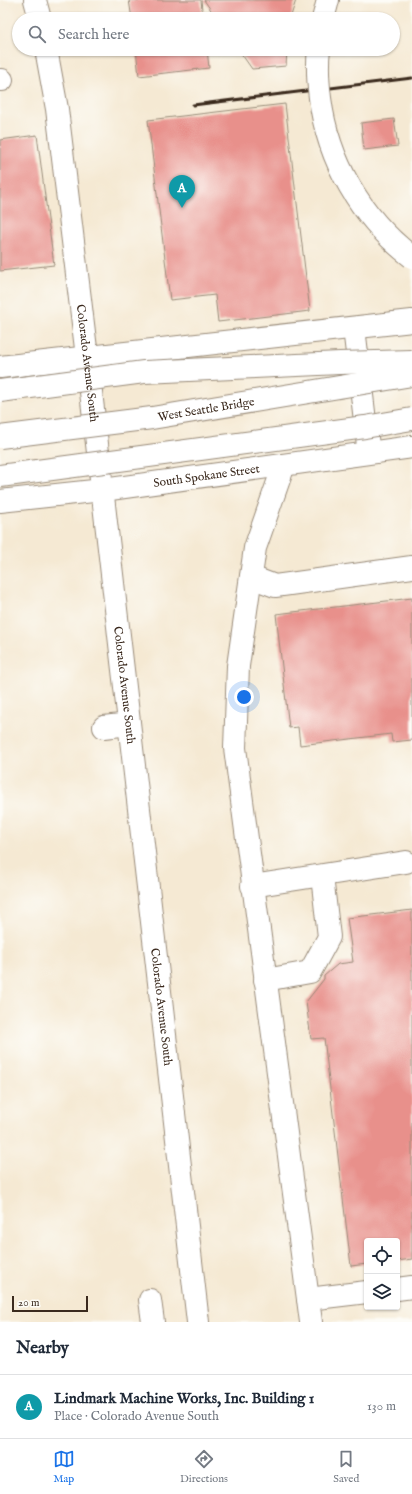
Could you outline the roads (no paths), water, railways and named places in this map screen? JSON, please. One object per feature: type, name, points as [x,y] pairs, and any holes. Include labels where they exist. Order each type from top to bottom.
[{"type":"main road","points":[[35,0],[38,12]]},
{"type":"main road","points":[[325,12],[328,0]]},
{"type":"main road","name":"Colorado Avenue South","points":[[47,56],[57,109],[87,357],[198,1322]]},
{"type":"main road","points":[[319,56],[318,85],[322,116],[330,146],[342,174],[358,201],[377,226],[400,248],[412,257]]},
{"type":"main road","points":[[0,367],[412,321]]},
{"type":"main road","points":[[354,328],[369,453]]},
{"type":"main road","points":[[0,392],[144,372],[412,361]]},
{"type":"main road","name":"West Seattle Bridge","points":[[0,437],[152,418],[412,375]]},
{"type":"main road","points":[[0,476],[365,428],[412,419]]},
{"type":"main road","points":[[365,428],[412,427]]},
{"type":"main road","name":"South Spokane Street","points":[[0,501],[102,490],[412,447]]},
{"type":"main road","points":[[284,465],[255,548],[238,666],[234,748],[311,1322]]},
{"type":"main road","points":[[251,577],[274,586],[412,567]]},
{"type":"main road","points":[[104,727],[129,724]]},
{"type":"main road","points":[[252,886],[406,862]]},
{"type":"main road","points":[[265,980],[310,972],[329,937],[322,876]]},
{"type":"main road","points":[[400,1289],[412,1287]]},
{"type":"main road","points":[[308,1299],[364,1292]]},
{"type":"main road","points":[[150,1300],[153,1322]]},
{"type":"railway","points":[[193,105],[412,78]]},
{"type":"place","name":"Lindmark Machine Works, Inc. Building 1","points":[[182,208]]}]
